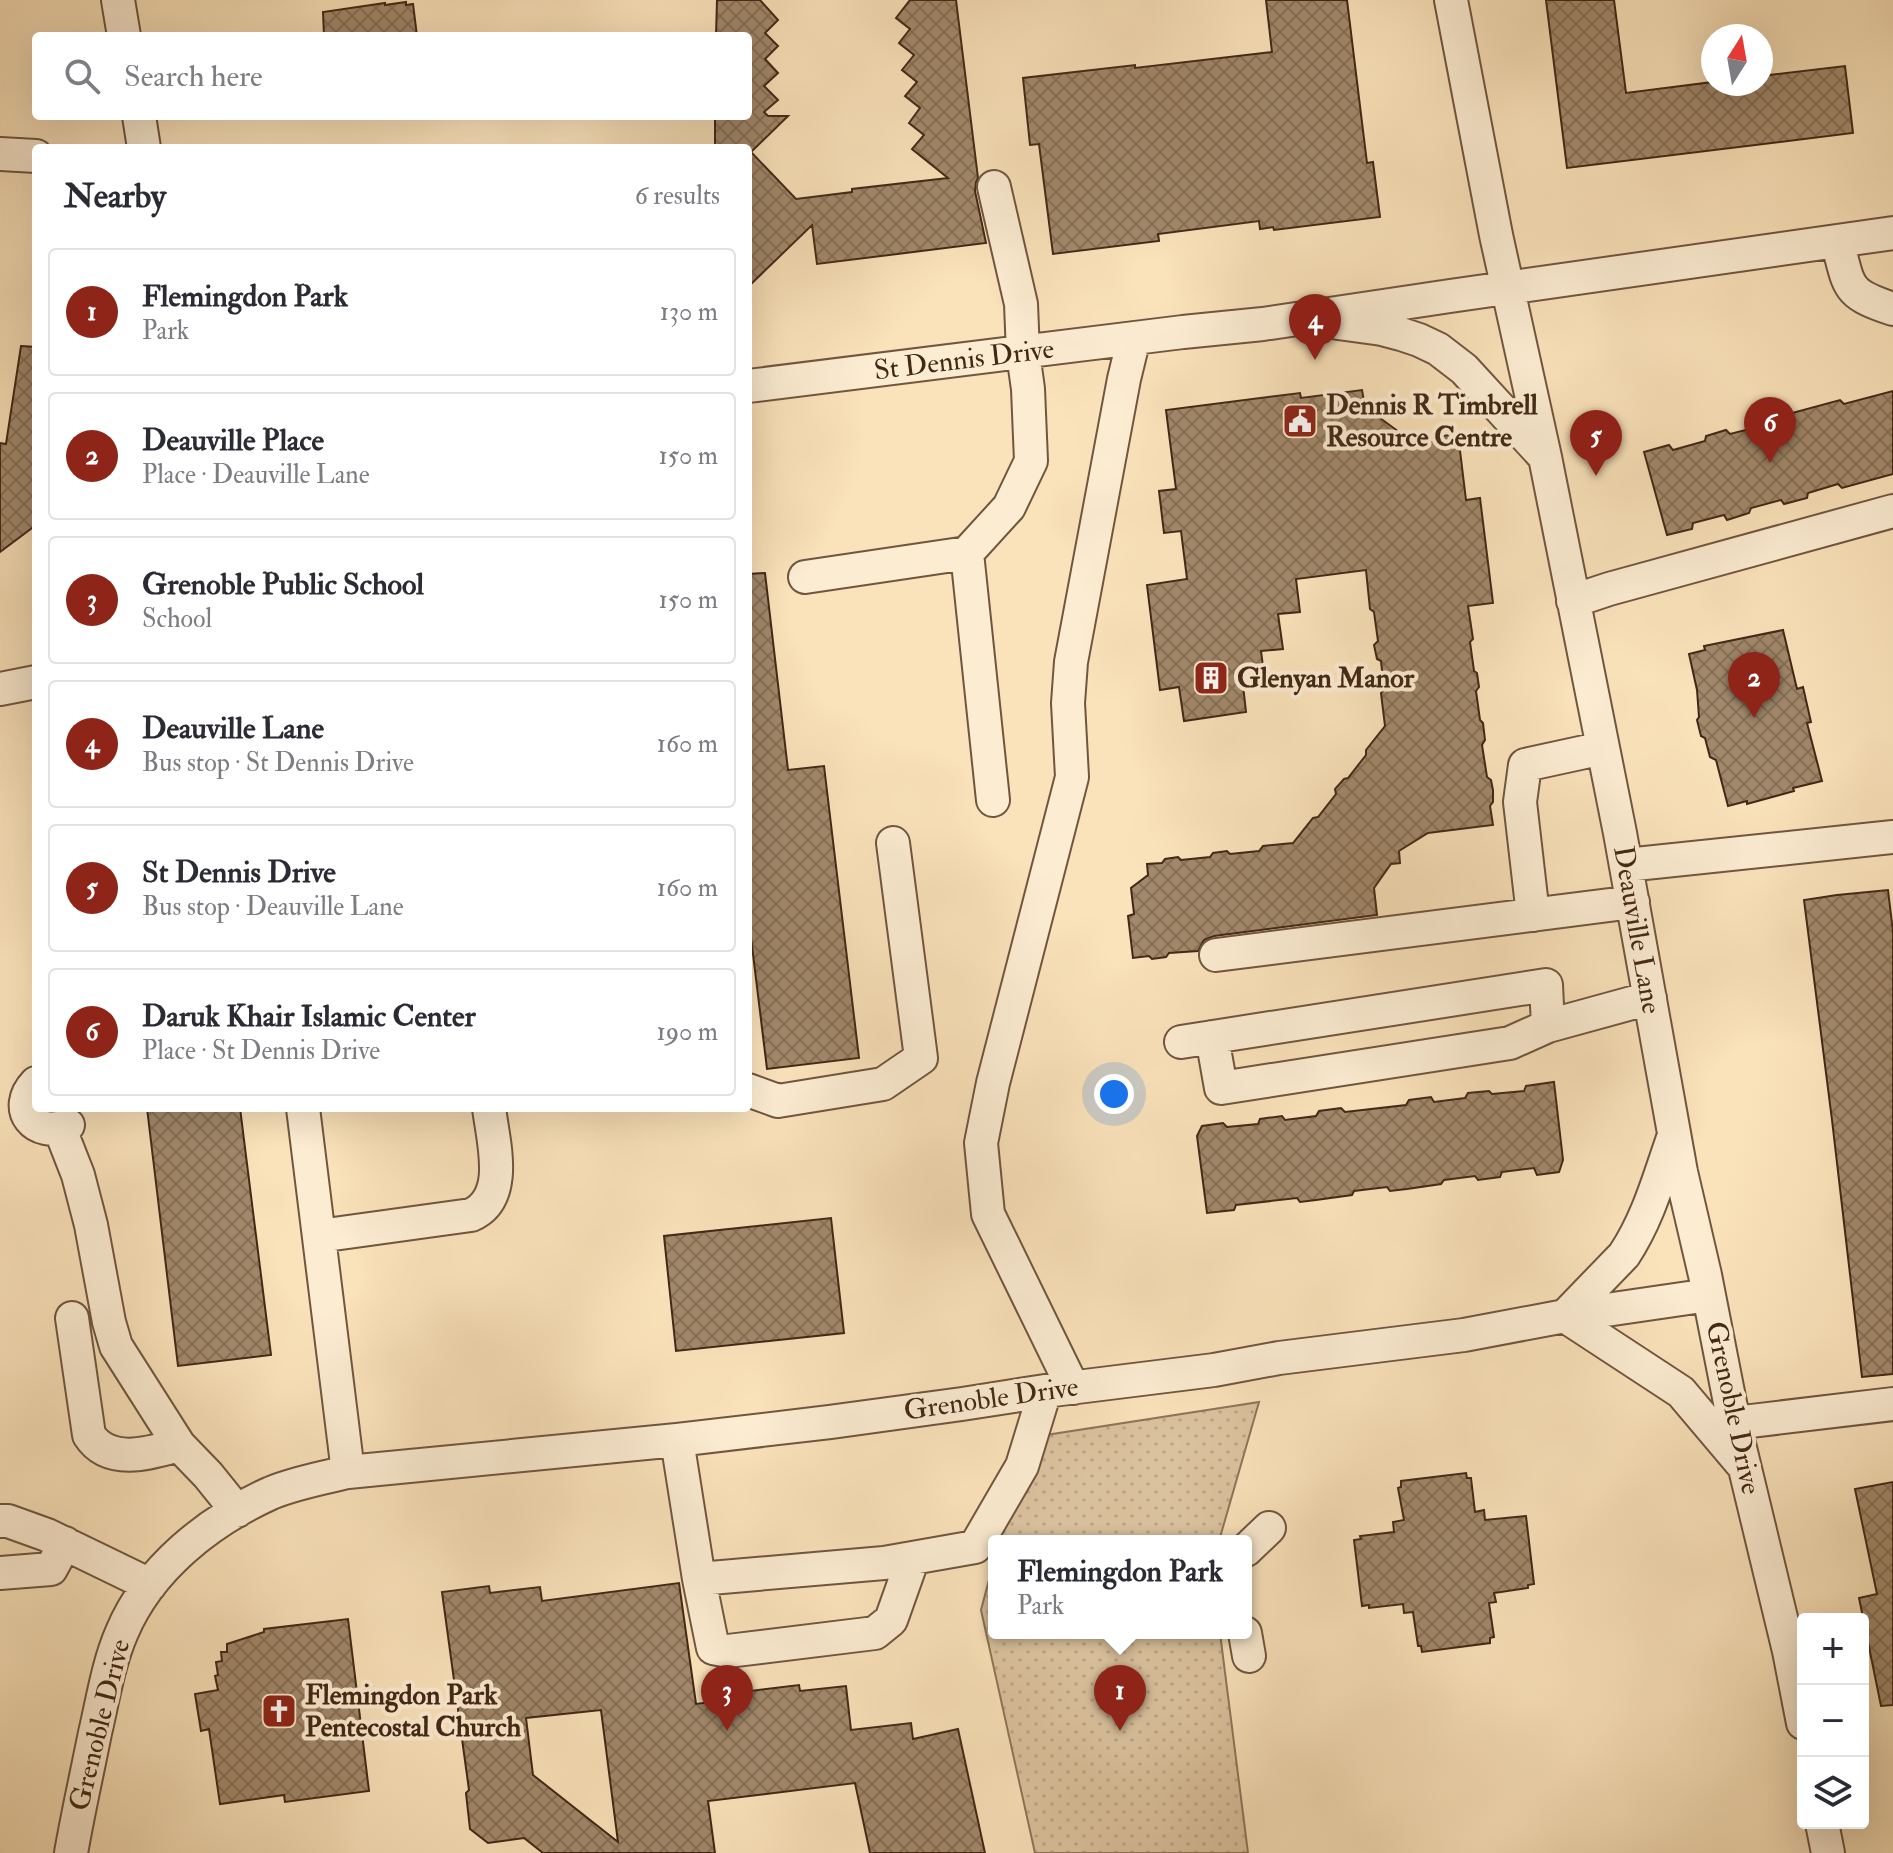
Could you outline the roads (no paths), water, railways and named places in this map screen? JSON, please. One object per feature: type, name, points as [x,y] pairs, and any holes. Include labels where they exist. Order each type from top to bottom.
[{"type":"street","points":[[118,0],[123,32]]},
{"type":"street","name":"Deauville Lane","points":[[1451,0],[1626,865],[1681,1172],[1709,1295]]},
{"type":"street","points":[[140,120],[143,144]]},
{"type":"street","points":[[0,154],[32,156]]},
{"type":"street","points":[[805,577],[967,553],[1009,507],[1031,461],[1028,389],[1021,304],[994,187]]},
{"type":"street","name":"St Dennis Drive","points":[[752,386],[1263,324],[1893,233]]},
{"type":"street","points":[[1837,241],[1850,287],[1865,300],[1893,309]]},
{"type":"street","points":[[1263,324],[1344,323],[1382,329],[1419,340],[1464,369],[1545,457]]},
{"type":"street","points":[[699,1579],[884,1563],[975,1547],[1022,1466],[1059,1389],[988,1214],[981,1143],[993,1083],[1072,777],[1068,703],[1071,662],[1134,338]]},
{"type":"street","points":[[1573,601],[1893,511]]},
{"type":"street","points":[[967,553],[993,800]]},
{"type":"street","points":[[0,689],[32,683]]},
{"type":"street","points":[[1533,915],[1520,802],[1525,765],[1603,748]]},
{"type":"street","points":[[1626,865],[1893,837]]},
{"type":"street","points":[[752,1091],[778,1101],[883,1084],[921,1058],[893,843]]},
{"type":"street","points":[[1216,955],[1633,902]]},
{"type":"street","points":[[1548,1026],[1546,985],[1196,1040],[1221,1088],[1510,1043],[1548,1026],[1650,998]]},
{"type":"street","points":[[32,1088],[25,1101],[28,1115],[46,1129],[64,1127],[91,1225],[116,1346],[179,1445],[237,1511]]},
{"type":"street","points":[[304,1112],[348,1472]]},
{"type":"street","points":[[319,1236],[471,1215],[481,1211],[489,1203],[497,1176],[489,1112]]},
{"type":"street","points":[[1674,1135],[1647,1213],[1631,1246],[1565,1316],[1681,1392],[1745,1468]]},
{"type":"street","name":"Grenoble Drive","points":[[71,1853],[111,1661],[123,1629],[150,1585],[179,1553],[211,1526],[272,1493],[348,1472],[830,1422],[1464,1335],[1565,1316],[1709,1295],[1734,1423],[1797,1692]]},
{"type":"street","points":[[72,1318],[89,1435],[94,1443],[112,1454],[125,1455],[151,1453],[179,1445]]},
{"type":"street","points":[[1734,1423],[1893,1404]]},
{"type":"street","points":[[677,1440],[713,1648],[728,1651],[875,1633],[891,1620],[913,1558]]},
{"type":"street","points":[[0,1521],[22,1525],[65,1543],[150,1585]]},
{"type":"street","points":[[0,1573],[51,1569],[65,1543]]},
{"type":"street","points":[[1823,1829],[1828,1853]]},
{"type":"place","name":"Deauville Lane","points":[[1315,360]]},
{"type":"place","name":"Dennis R Timbrell Resource Centre","points":[[1300,421]]},
{"type":"place","name":"Daruk Khair Islamic Center","points":[[1770,463]]},
{"type":"place","name":"St Dennis Drive","points":[[1596,476]]},
{"type":"place","name":"Glenyan Manor","points":[[1211,678]]},
{"type":"place","name":"Deauville Place","points":[[1754,718]]},
{"type":"place","name":"Flemingdon Park Pentecostal Church","points":[[279,1711]]},
{"type":"place","name":"Grenoble Public School","points":[[727,1731]]},
{"type":"place","name":"Flemingdon Park","points":[[1120,1731]]}]
